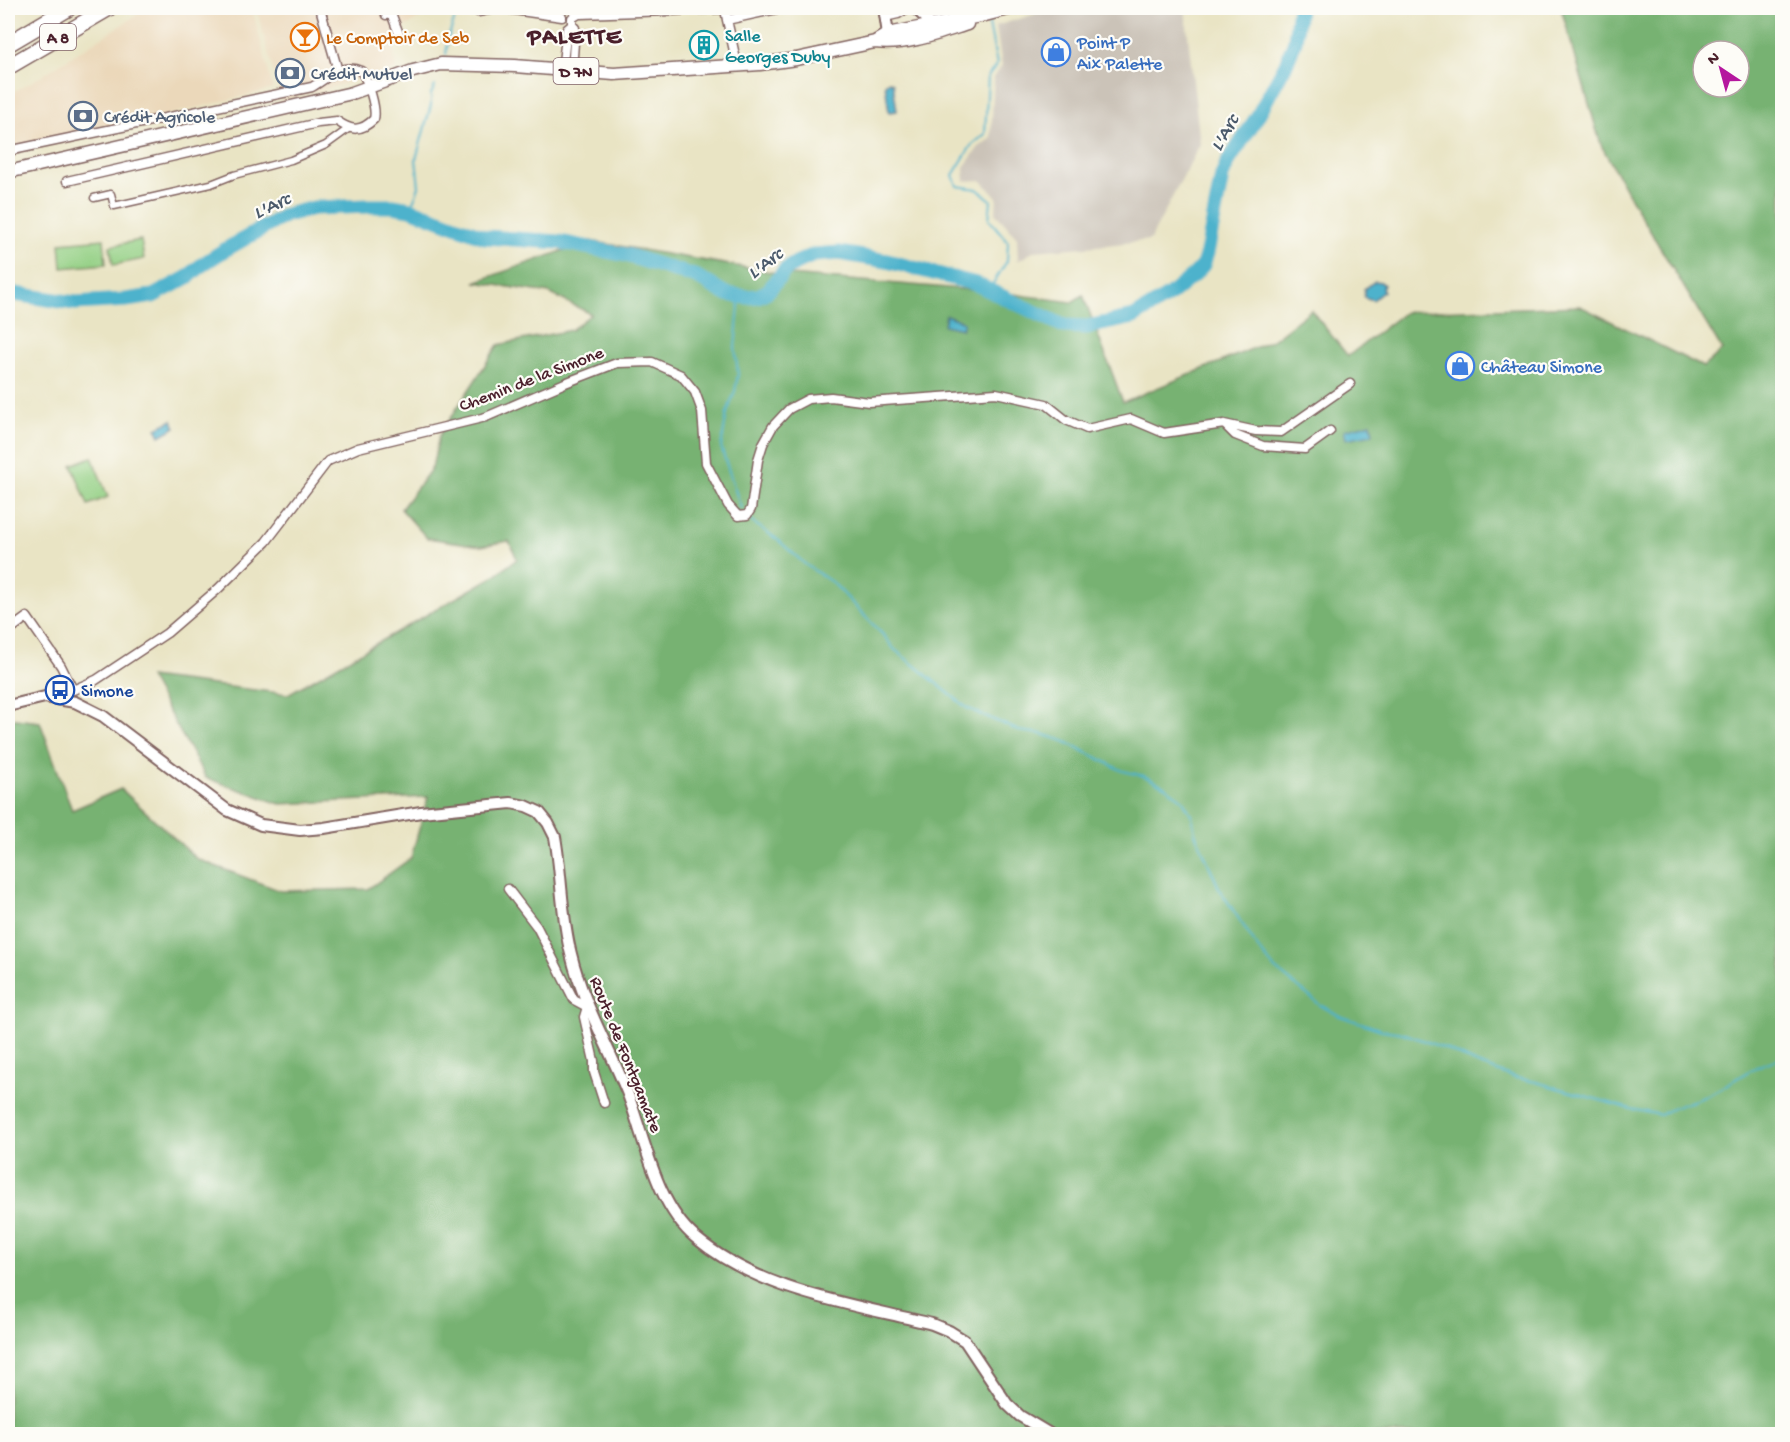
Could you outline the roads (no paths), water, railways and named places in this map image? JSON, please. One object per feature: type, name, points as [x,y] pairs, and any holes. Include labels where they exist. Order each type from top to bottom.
[{"type":"highway","name":"A 8","points":[[8,44],[69,8]]},
{"type":"highway","name":"A 8","points":[[8,68],[109,8]]},
{"type":"main road","name":"D 7N","points":[[8,172],[368,88],[413,71],[441,64],[486,64],[614,74],[760,64],[875,42],[939,33],[1005,11],[1023,8]]},
{"type":"main road","name":"D 7N","points":[[892,40],[930,25],[985,17]]},
{"type":"street","points":[[320,8],[338,71]]},
{"type":"street","points":[[384,8],[386,15],[392,13],[399,34]]},
{"type":"street","points":[[555,8],[562,17]]},
{"type":"street","points":[[572,21],[589,8]]},
{"type":"street","points":[[581,14],[726,8],[737,64]]},
{"type":"street","points":[[727,20],[782,8]]},
{"type":"street","points":[[892,40],[884,12],[898,14],[908,8]]},
{"type":"street","points":[[915,8],[930,25]]},
{"type":"street","points":[[478,12],[500,9],[562,17],[572,21],[575,28],[567,70]]},
{"type":"street","points":[[8,151],[312,87],[329,74],[351,69],[361,71],[375,109],[374,119],[361,129],[348,129],[337,121],[318,123],[67,181]]},
{"type":"street","points":[[94,198],[111,194],[114,206],[202,186],[291,160],[326,145],[348,129]]},
{"type":"street","name":"Chemin de la Simone","points":[[45,697],[73,690],[96,680],[132,658],[166,633],[218,589],[266,542],[328,460],[358,448],[486,417],[617,363],[652,362],[681,375],[695,392],[702,411],[706,463],[728,505],[738,516],[747,515],[751,509],[763,444],[773,426],[789,409],[808,399],[831,397],[869,402],[996,393],[1046,404],[1066,420],[1087,429],[1131,419],[1164,434],[1224,424],[1256,431],[1281,432],[1350,384]]},
{"type":"street","points":[[1224,424],[1235,435],[1263,446],[1305,449],[1330,431]]},
{"type":"street","points":[[8,631],[27,617],[61,666],[73,690]]},
{"type":"street","points":[[8,705],[45,697]]},
{"type":"street","name":"Route de Fontgamate","points":[[45,697],[75,702],[103,716],[227,810],[261,825],[300,830],[324,828],[493,803],[526,806],[539,812],[555,837],[571,954],[587,1007],[626,1090],[668,1204],[680,1222],[694,1237],[731,1262],[783,1285],[816,1296],[932,1324],[949,1331],[965,1341],[1007,1404],[1020,1416],[1050,1434]]},
{"type":"street","points":[[508,889],[537,927],[574,1000],[587,1007],[584,1017],[594,1061],[594,1072],[604,1103]]},
{"type":"water","points":[[889,81],[893,83],[897,111],[889,112],[885,84]]},
{"type":"water","points":[[1375,281],[1384,285],[1382,289],[1384,291],[1373,300],[1364,297],[1364,289]]},
{"type":"water","points":[[946,315],[964,322],[962,329],[944,325]]},
{"type":"water","points":[[172,420],[176,427],[160,436],[156,428]]},
{"type":"water","points":[[1371,423],[1373,434],[1346,439],[1344,430]]},
{"type":"waterway","points":[[446,54],[449,35],[456,15],[455,8]]},
{"type":"waterway","name":"L'Arc","points":[[8,293],[75,303],[153,296],[188,277],[223,251],[286,215],[314,208],[393,206],[410,209],[485,237],[560,242],[626,255],[697,277],[726,294],[758,296],[768,291],[785,270],[798,262],[814,255],[839,253],[887,261],[976,284],[1064,326],[1087,327],[1134,317],[1171,294],[1203,265],[1222,176],[1286,64],[1295,41],[1299,8]]},
{"type":"waterway","points":[[988,19],[997,65],[988,76],[985,134],[971,146],[953,175],[957,186],[977,189],[991,200],[989,219],[1008,242],[1007,261],[989,290]]},
{"type":"waterway","points":[[410,209],[419,187],[416,159],[431,105],[431,94],[435,86]]},
{"type":"waterway","points":[[740,296],[735,347],[738,374],[727,413],[721,447],[741,508]]},
{"type":"waterway","points":[[748,519],[778,540],[806,565],[833,583],[894,649],[967,708],[1019,731],[1042,734],[1064,741],[1123,771],[1144,776],[1164,786],[1182,799],[1192,816],[1195,833],[1220,890],[1258,948],[1274,968],[1320,1005],[1340,1016],[1382,1030],[1403,1033],[1516,1078],[1661,1115],[1713,1092],[1760,1065],[1782,1059]]},
{"type":"place","name":"Le Comptoir de Seb","points":[[305,37]]},
{"type":"place","name":"Salle Georges Duby","points":[[704,45]]},
{"type":"place","name":"Point P Aix Palette","points":[[1056,52]]},
{"type":"place","name":"Crédit Mutuel","points":[[290,73]]},
{"type":"place","name":"Crédit Agricole","points":[[83,116]]},
{"type":"place","name":"Château Simone","points":[[1460,366]]},
{"type":"place","name":"Simone","points":[[60,690]]},
{"type":"district","name":"PALETTE","points":[[575,35]]}]
